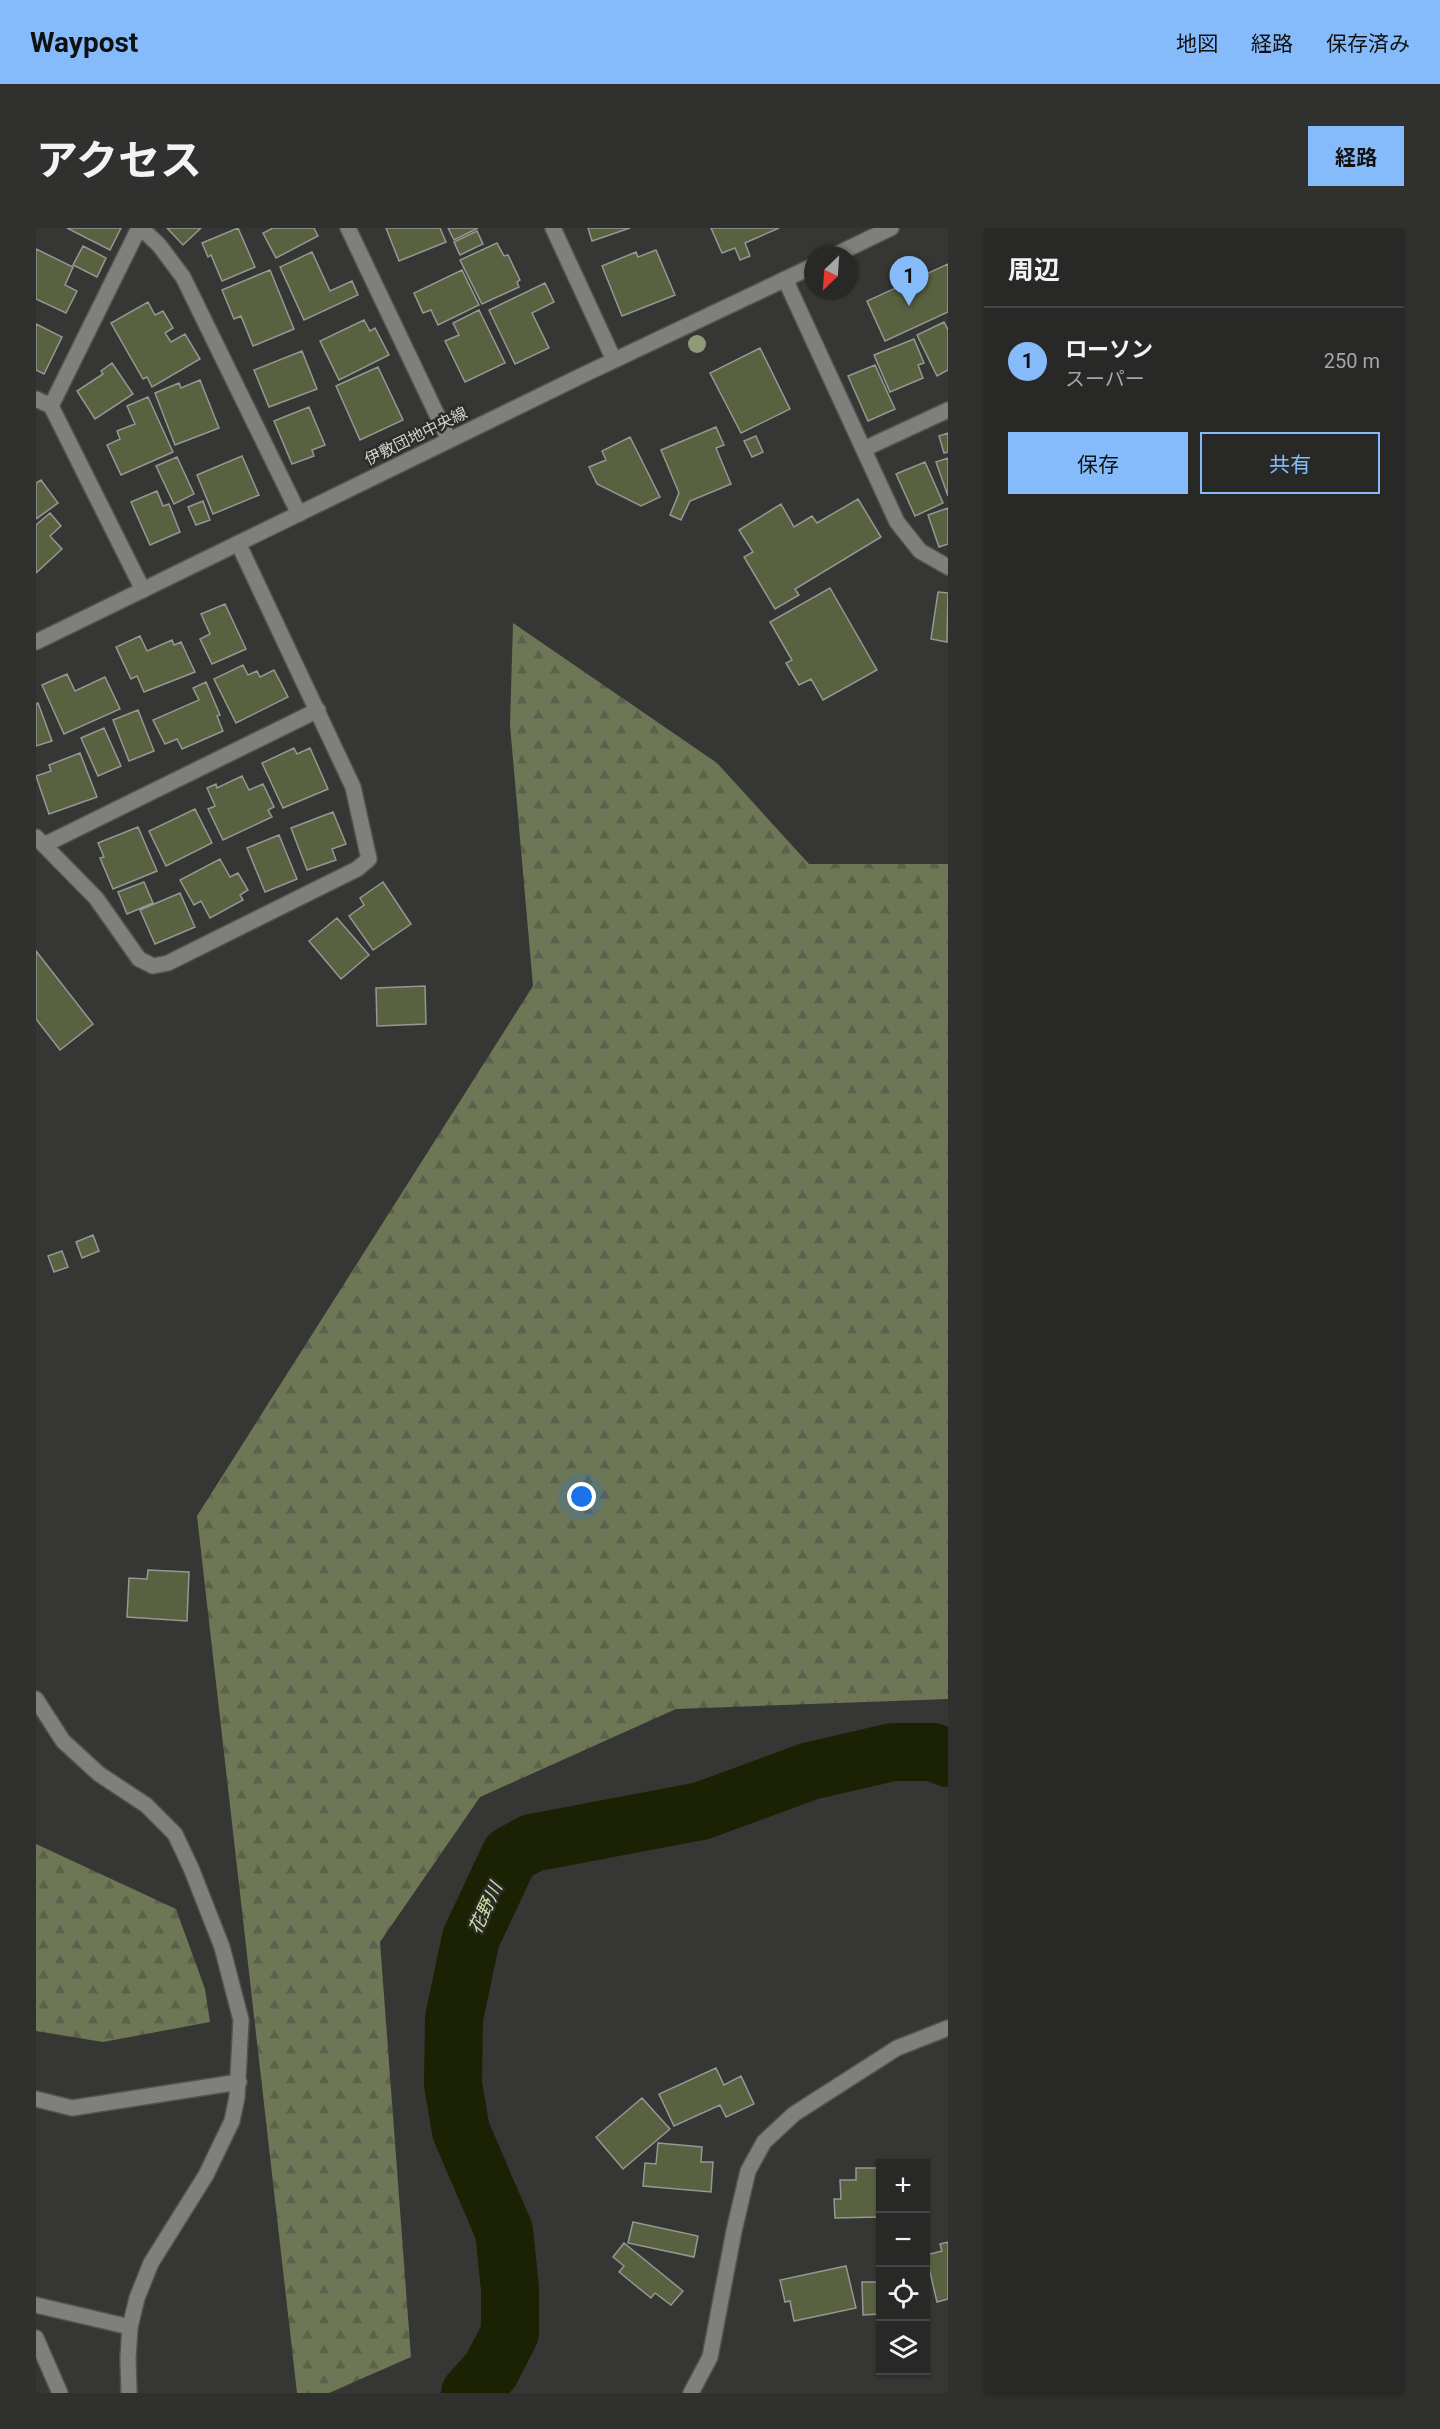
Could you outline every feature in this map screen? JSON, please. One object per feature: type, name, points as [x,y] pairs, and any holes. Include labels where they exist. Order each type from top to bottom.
[{"type":"street","points":[[51,406],[140,228],[159,245],[183,277],[298,514]]},
{"type":"street","points":[[348,228],[449,440]]},
{"type":"street","points":[[553,228],[614,360]]},
{"type":"street","points":[[854,246],[891,228]]},
{"type":"street","name":"伊敷団地中央線","points":[[36,642],[614,360],[804,270]]},
{"type":"street","points":[[785,279],[897,522],[920,551],[948,567]]},
{"type":"street","points":[[36,399],[51,406],[143,590]]},
{"type":"street","points":[[864,449],[948,410]]},
{"type":"street","points":[[238,543],[318,710],[353,787],[369,859],[357,870],[168,963],[153,966],[139,959],[96,898],[40,841],[318,710]]},
{"type":"street","points":[[36,1699],[63,1741],[99,1774],[146,1805],[175,1834],[222,1947],[241,2020],[238,2082],[232,2121],[206,2175],[151,2263],[137,2298],[130,2327],[129,2393]]},
{"type":"street","points":[[691,2393],[710,2357],[748,2171],[764,2142],[794,2114],[897,2048],[948,2028]]},
{"type":"street","points":[[36,2099],[72,2108],[238,2082]]},
{"type":"street","points":[[36,2305],[130,2327]]},
{"type":"street","points":[[36,2338],[60,2393]]},
{"type":"green space","points":[[513,623],[717,763],[809,864],[948,864],[948,1699],[676,1709],[480,1797],[380,1942],[411,2357],[329,2393],[297,2393],[197,1516],[533,986],[510,725]]},
{"type":"green space","points":[[36,1844],[176,1909],[205,1989],[210,2022],[103,2042],[36,2031]]},
{"type":"building","points":[[67,228],[121,228],[110,250]]},
{"type":"building","points":[[167,228],[201,228],[183,245]]},
{"type":"building","points":[[238,228],[255,267],[222,281],[211,255],[208,257],[202,243]]},
{"type":"building","points":[[273,228],[314,228],[318,236],[276,258],[263,233]]},
{"type":"building","points":[[386,228],[440,228],[446,242],[399,261]]},
{"type":"building","points":[[448,228],[478,228],[454,240]]},
{"type":"building","points":[[588,228],[630,228],[592,241]]},
{"type":"building","points":[[711,228],[779,228],[745,243],[750,256],[740,260],[735,248],[722,253]]},
{"type":"building","points":[[477,231],[483,244],[460,255],[454,242]]},
{"type":"building","points":[[497,243],[504,256],[508,255],[520,280],[517,282],[519,287],[482,304],[460,260]]},
{"type":"building","points":[[83,246],[106,258],[97,277],[73,265]]},
{"type":"building","points":[[36,249],[73,267],[65,285],[77,291],[66,313],[36,299]]},
{"type":"building","points":[[656,250],[675,295],[622,316],[602,266],[636,252],[638,257]]},
{"type":"building","points":[[312,252],[330,291],[352,281],[358,295],[304,320],[280,267]]},
{"type":"building","points":[[948,264],[948,312],[885,341],[867,301]]},
{"type":"building","points":[[270,270],[294,329],[253,346],[241,316],[234,319],[222,290]]},
{"type":"building","points":[[462,270],[479,305],[438,325],[431,310],[423,313],[414,293]]},
{"type":"building","points":[[545,283],[554,302],[532,313],[549,348],[515,364],[489,310]]},
{"type":"building","points":[[148,302],[155,315],[163,311],[173,328],[165,333],[171,342],[185,334],[200,359],[152,387],[147,377],[143,379],[111,323]]},
{"type":"building","points":[[479,310],[505,363],[465,382],[445,341],[459,335],[453,323]]},
{"type":"building","points":[[364,320],[370,331],[375,328],[389,355],[339,380],[320,341]]},
{"type":"building","points":[[944,322],[948,330],[948,370],[937,376],[917,335]]},
{"type":"building","points":[[36,324],[62,337],[44,374],[36,370]]},
{"type":"building","points":[[914,339],[924,363],[918,365],[923,378],[890,392],[874,355]]},
{"type":"building","points":[[760,348],[790,409],[741,433],[710,373]]},
{"type":"building","points":[[302,351],[317,389],[269,407],[254,370]]},
{"type":"building","points":[[112,363],[133,394],[95,419],[77,391],[103,374],[101,371]]},
{"type":"building","points":[[875,365],[895,409],[868,421],[848,376]]},
{"type":"building","points":[[378,367],[403,420],[360,440],[336,386]]},
{"type":"building","points":[[200,380],[219,428],[175,445],[155,393],[179,383],[181,388]]},
{"type":"building","points":[[148,397],[173,452],[121,475],[107,445],[120,439],[117,431],[135,424],[127,406]]},
{"type":"building","points":[[309,407],[325,445],[312,450],[314,456],[292,464],[274,421]]},
{"type":"building","points":[[716,427],[724,445],[716,448],[731,484],[690,501],[681,520],[670,515],[679,493],[661,450]]},
{"type":"building","points":[[948,433],[948,452],[944,453],[939,436]]},
{"type":"building","points":[[756,436],[763,452],[752,457],[744,441]]},
{"type":"building","points":[[630,437],[660,497],[641,506],[597,484],[589,467],[606,460],[602,451]]},
{"type":"building","points":[[242,456],[259,495],[213,514],[197,475]]},
{"type":"building","points":[[177,457],[194,494],[174,504],[156,466]]},
{"type":"building","points":[[948,458],[948,496],[936,462]]},
{"type":"building","points":[[925,462],[943,503],[915,516],[896,474]]},
{"type":"building","points":[[41,480],[58,503],[36,519],[36,483]]},
{"type":"building","points":[[157,491],[163,506],[169,504],[180,532],[150,545],[131,502]]},
{"type":"building","points":[[858,499],[881,537],[795,589],[799,595],[775,609],[744,557],[753,552],[739,530],[781,504],[794,527],[812,516],[817,523]]},
{"type":"building","points":[[203,501],[210,520],[196,525],[188,507]]},
{"type":"building","points":[[948,508],[948,544],[939,547],[928,515]]},
{"type":"building","points":[[50,513],[61,526],[50,536],[62,549],[36,573],[36,525]]},
{"type":"building","points":[[830,588],[877,670],[823,700],[811,679],[799,685],[786,663],[792,660],[770,622]]},
{"type":"building","points":[[938,592],[948,593],[947,642],[931,639]]},
{"type":"building","points":[[225,604],[246,649],[212,664],[200,639],[210,634],[201,614]]},
{"type":"building","points":[[140,636],[147,651],[172,640],[174,645],[181,642],[195,672],[144,692],[137,676],[131,679],[116,647]]},
{"type":"building","points":[[243,665],[248,675],[257,671],[260,677],[274,670],[288,697],[236,723],[214,679]]},
{"type":"building","points":[[67,674],[75,691],[105,677],[120,709],[64,734],[42,685]]},
{"type":"building","points":[[206,682],[220,715],[217,716],[223,731],[182,749],[177,739],[165,744],[153,720],[199,700],[193,688]]},
{"type":"building","points":[[38,703],[52,741],[36,746],[36,704]]},
{"type":"building","points":[[138,710],[154,751],[129,761],[113,720]]},
{"type":"building","points":[[104,728],[121,766],[98,776],[81,738]]},
{"type":"building","points":[[294,748],[297,754],[310,748],[328,789],[283,808],[262,763]]},
{"type":"building","points":[[80,753],[97,797],[49,814],[36,776],[51,771],[49,765]]},
{"type":"building","points":[[242,776],[249,790],[263,784],[274,807],[268,810],[272,817],[223,840],[208,809],[215,806],[207,788],[216,784],[217,788]]},
{"type":"building","points":[[195,809],[212,843],[166,866],[149,831]]},
{"type":"building","points":[[333,812],[346,844],[332,849],[336,860],[307,870],[291,828]]},
{"type":"building","points":[[138,827],[157,871],[113,889],[100,858],[104,857],[98,843]]},
{"type":"building","points":[[279,835],[297,879],[265,892],[247,848]]},
{"type":"building","points":[[220,859],[230,877],[238,873],[248,890],[240,895],[243,900],[210,918],[201,901],[194,905],[180,880]]},
{"type":"building","points":[[144,882],[153,903],[127,914],[118,892]]},
{"type":"building","points":[[383,882],[411,924],[373,950],[349,916],[364,905],[360,898]]},
{"type":"building","points":[[180,893],[195,927],[155,944],[140,910]]},
{"type":"building","points":[[337,918],[369,955],[341,979],[309,941]]},
{"type":"building","points":[[36,951],[93,1024],[60,1050],[36,1019]]},
{"type":"building","points":[[425,986],[426,1024],[377,1026],[376,988]]},
{"type":"building","points":[[93,1235],[99,1251],[82,1258],[76,1242]]},
{"type":"building","points":[[62,1251],[68,1267],[54,1272],[48,1256]]},
{"type":"building","points":[[148,1570],[189,1572],[187,1621],[127,1617],[129,1578],[147,1579]]},
{"type":"building","points":[[716,2068],[724,2085],[741,2076],[754,2104],[726,2117],[720,2105],[674,2126],[659,2094]]},
{"type":"building","points":[[642,2098],[670,2129],[623,2169],[596,2137]]},
{"type":"building","points":[[658,2143],[702,2147],[701,2162],[713,2162],[711,2192],[643,2186],[645,2163],[656,2164]]},
{"type":"building","points":[[856,2168],[876,2168],[876,2217],[835,2218],[834,2199],[841,2199],[840,2180],[856,2180]]},
{"type":"building","points":[[633,2222],[698,2236],[694,2257],[628,2243]]},
{"type":"building","points":[[948,2242],[948,2299],[937,2302],[930,2272],[930,2254],[942,2251],[940,2244]]},
{"type":"building","points":[[624,2243],[683,2291],[671,2305],[655,2293],[651,2298],[619,2272],[624,2266],[613,2257]]},
{"type":"building","points":[[846,2266],[856,2308],[794,2321],[790,2301],[785,2302],[780,2280]]},
{"type":"building","points":[[862,2282],[876,2282],[876,2314],[863,2315]]},
{"type":"waterway","name":"花野川","points":[[470,2393],[491,2370],[510,2333],[510,2288],[504,2231],[461,2131],[453,2084],[454,2018],[471,1938],[510,1855],[532,1843],[701,1811],[810,1771],[893,1752],[933,1752],[948,1758]]},
{"type":"place","name":"ローソン","points":[[909,306]]}]
